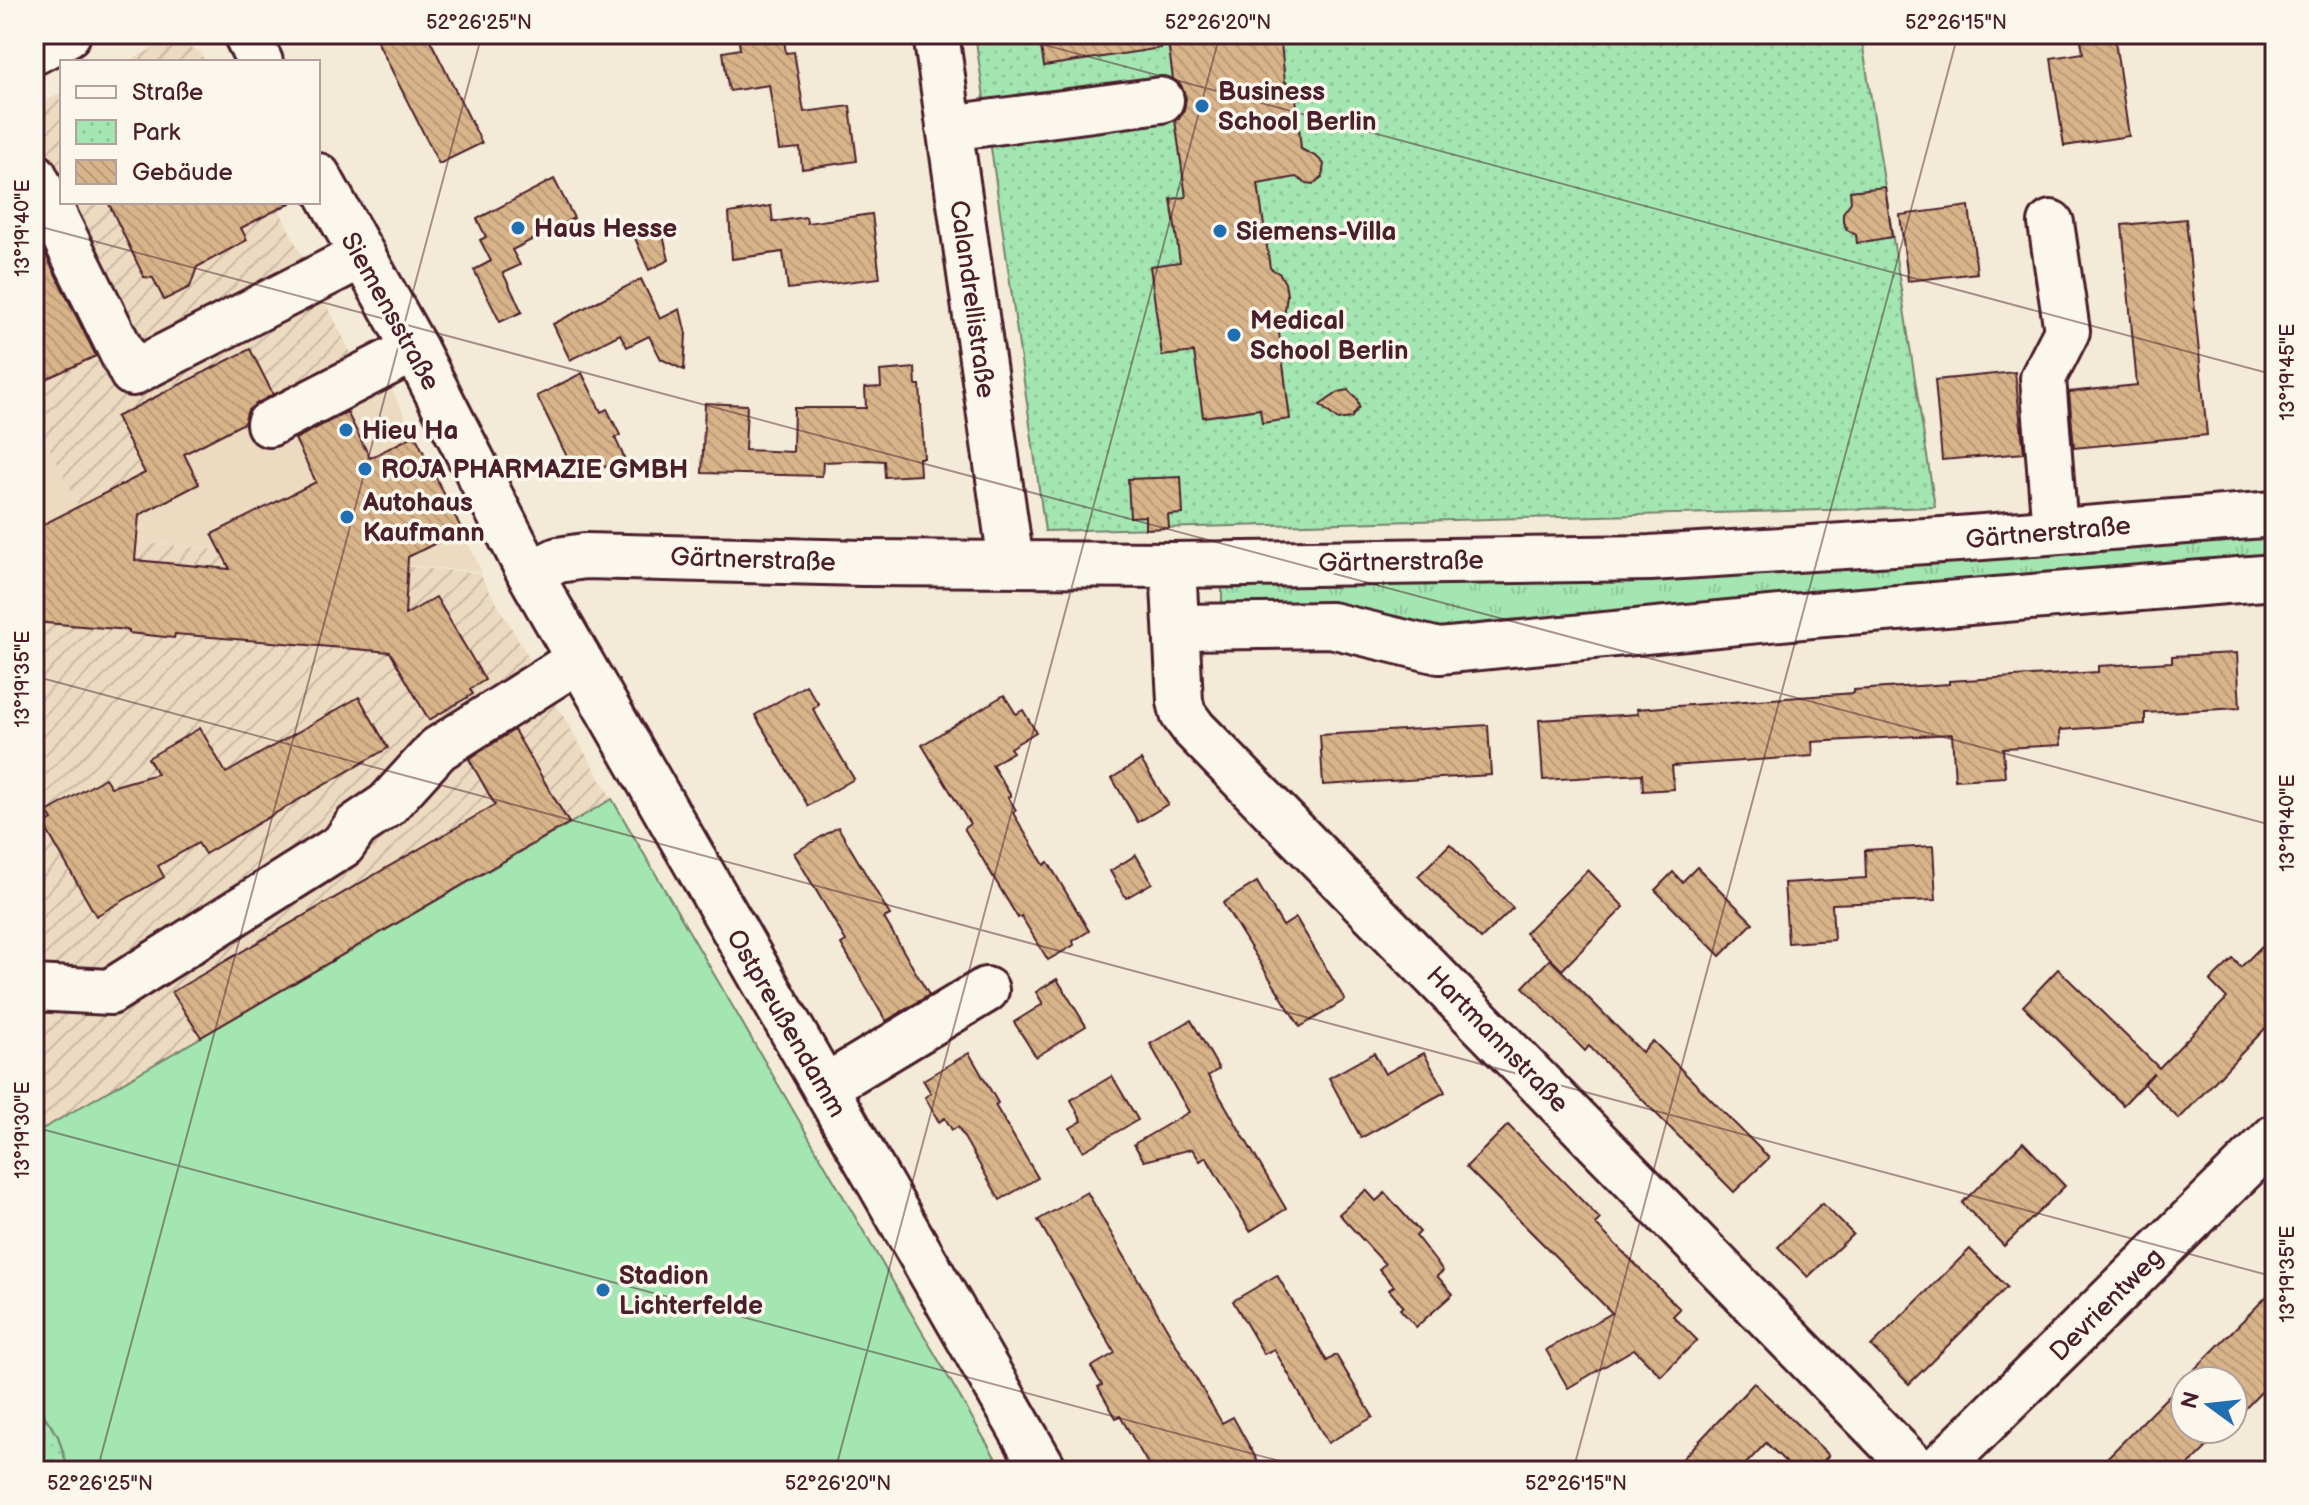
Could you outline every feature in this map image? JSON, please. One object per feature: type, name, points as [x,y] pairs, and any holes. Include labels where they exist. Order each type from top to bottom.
[{"type":"street","points":[[34,52],[68,34]]},
{"type":"street","points":[[246,34],[259,60]]},
{"type":"street","name":"Calandrellistraße","points":[[936,34],[1011,563]]},
{"type":"street","points":[[949,128],[1161,100]]},
{"type":"street","points":[[34,175],[132,373],[361,256]]},
{"type":"street","name":"Siemensstraße","points":[[320,180],[415,349],[530,574]]},
{"type":"street","points":[[2051,223],[2067,331],[2043,378],[2055,531]]},
{"type":"street","points":[[269,424],[415,349]]},
{"type":"street","name":"Gärtnerstraße","points":[[530,574],[558,560],[585,556],[1173,565],[1650,558],[2275,514]]},
{"type":"street","name":"Hartmannstraße","points":[[1173,565],[1180,701],[1183,714],[1194,729],[1918,1471]]},
{"type":"street","name":"Ostpreußendamm","points":[[530,574],[1045,1471]]},
{"type":"street","points":[[1178,627],[1331,625],[1439,651],[1822,614],[2275,577]]},
{"type":"street","points":[[34,988],[110,992],[343,845],[356,826],[387,805],[438,749],[578,660]]},
{"type":"street","points":[[825,1087],[986,990]]},
{"type":"street","name":"Devrientweg","points":[[1961,1463],[2275,1137]]},
{"type":"shaded area","points":[[168,41],[200,51],[204,60],[130,60]]},
{"type":"shaded area","points":[[60,94],[60,204],[276,204],[358,367],[79,507],[34,417],[34,107]]},
{"type":"shaded area","points":[[376,358],[482,572],[34,533],[34,417],[79,507]]},
{"type":"shaded area","points":[[34,533],[479,573],[612,799],[34,1134]]},
{"type":"green space","points":[[975,34],[1861,34],[1935,507],[1045,531]]},
{"type":"green space","points":[[2275,528],[2275,564],[1444,634],[1222,609],[1222,580]]},
{"type":"green space","name":"Stadion Lichterfelde","points":[[612,799],[1003,1471],[69,1471],[58,1436],[34,1400],[34,1134]]},
{"type":"green space","points":[[34,1400],[58,1436],[69,1471],[34,1471]]},
{"type":"building","points":[[391,34],[427,34],[482,143],[439,164],[377,41]]},
{"type":"building","points":[[738,34],[783,34],[786,53],[794,52],[804,112],[850,106],[857,161],[802,169],[800,148],[779,150],[769,85],[730,91],[728,86],[723,52],[740,49]]},
{"type":"building","points":[[1039,34],[1160,34],[1161,48],[1044,66]]},
{"type":"building","name":"Siemens-Villa","points":[[1167,34],[1280,34],[1285,82],[1295,87],[1301,149],[1324,164],[1322,177],[1313,184],[1296,177],[1258,184],[1270,268],[1280,274],[1287,295],[1284,317],[1278,325],[1290,419],[1262,423],[1260,409],[1203,417],[1194,352],[1162,356],[1150,266],[1180,262],[1171,199],[1186,197],[1175,120],[1184,110],[1186,98],[1181,85],[1173,79]]},
{"type":"building","points":[[2080,34],[2114,34],[2129,136],[2064,146],[2051,58],[2083,53]]},
{"type":"building","name":"Haus Hesse","points":[[554,179],[574,218],[512,250],[520,265],[503,273],[522,312],[500,322],[474,270],[491,261],[480,240],[486,237],[477,219]]},
{"type":"building","points":[[1885,187],[1892,237],[1857,243],[1856,235],[1847,230],[1843,222],[1843,213],[1851,202],[1850,191]]},
{"type":"building","points":[[109,204],[288,204],[241,228],[247,240],[197,267],[190,287],[164,300],[153,278],[144,277]]},
{"type":"building","points":[[771,206],[773,222],[806,217],[807,223],[872,214],[880,278],[788,289],[783,252],[732,259],[729,213]]},
{"type":"building","points":[[1969,206],[1977,273],[1908,281],[1900,215]]},
{"type":"building","points":[[2186,219],[2207,435],[2074,448],[2069,392],[2137,385],[2122,225]]},
{"type":"building","points":[[660,223],[669,260],[649,270],[634,236]]},
{"type":"building","points":[[34,231],[96,356],[46,379],[34,354]]},
{"type":"building","points":[[641,279],[660,319],[680,309],[686,334],[684,370],[661,359],[649,336],[627,347],[620,334],[570,360],[553,324]]},
{"type":"building","points":[[250,349],[273,394],[248,410],[244,423],[184,454],[199,484],[139,515],[135,560],[230,569],[212,534],[316,482],[295,439],[347,412],[370,458],[415,435],[462,530],[408,557],[405,615],[436,597],[485,680],[470,689],[473,694],[429,720],[390,652],[175,634],[174,638],[129,633],[129,630],[34,622],[34,529],[145,473],[116,417]]},
{"type":"building","points":[[915,368],[916,385],[920,385],[924,458],[919,458],[920,475],[885,477],[884,461],[869,460],[823,462],[822,476],[702,473],[705,403],[747,405],[745,450],[793,452],[794,408],[866,408],[865,388],[881,387],[880,371]]},
{"type":"building","points":[[2015,372],[2024,453],[1942,460],[1935,380]]},
{"type":"building","points":[[582,373],[601,412],[607,409],[620,435],[615,438],[624,457],[599,470],[594,459],[573,469],[537,396]]},
{"type":"building","points":[[1348,390],[1357,399],[1359,407],[1351,418],[1338,420],[1320,405],[1339,392]]},
{"type":"building","points":[[1181,477],[1183,514],[1168,515],[1169,528],[1145,529],[1145,516],[1130,517],[1128,479]]},
{"type":"building","points":[[2237,653],[2240,708],[2145,713],[2145,724],[2060,730],[2061,745],[2003,748],[2005,777],[1955,780],[1952,734],[1812,742],[1813,756],[1672,766],[1674,789],[1643,791],[1642,774],[1543,780],[1539,720],[1638,714],[1637,709],[1854,693],[1854,690],[1949,684],[1949,681],[2098,672],[2098,666],[2172,662],[2172,656]]},
{"type":"building","points":[[806,685],[819,705],[813,709],[854,779],[808,806],[755,715]]},
{"type":"building","points":[[1004,695],[1016,714],[1023,710],[1036,732],[1010,748],[1013,752],[992,765],[1011,796],[1008,797],[1016,810],[1013,813],[1044,865],[1048,862],[1089,931],[1073,941],[1074,945],[1048,960],[1021,916],[1018,918],[964,828],[970,824],[922,745]]},
{"type":"building","points":[[359,697],[388,748],[205,854],[198,843],[158,866],[164,877],[96,916],[44,825],[52,820],[47,812],[105,778],[111,787],[157,774],[148,758],[200,728],[226,773]]},
{"type":"building","points":[[1488,725],[1491,775],[1323,785],[1320,735]]},
{"type":"building","points":[[514,730],[569,823],[201,1037],[172,992],[495,805],[469,759]]},
{"type":"building","points":[[1141,760],[1168,804],[1138,822],[1112,778]]},
{"type":"building","points":[[838,827],[890,915],[884,918],[929,995],[886,1021],[841,944],[846,941],[794,853]]},
{"type":"building","points":[[1450,844],[1513,908],[1481,939],[1418,876]]},
{"type":"building","points":[[1933,846],[1936,900],[1832,904],[1834,940],[1788,943],[1784,883],[1866,878],[1865,850]]},
{"type":"building","points":[[1136,855],[1152,883],[1126,898],[1110,871]]},
{"type":"building","points":[[1697,867],[1753,923],[1720,956],[1655,890],[1673,872],[1682,882]]},
{"type":"building","points":[[1588,870],[1624,907],[1562,970],[1525,933]]},
{"type":"building","points":[[1257,882],[1283,926],[1296,918],[1345,1000],[1300,1027],[1223,903]]},
{"type":"building","points":[[2261,947],[2275,962],[2275,1018],[2179,1119],[2144,1084],[2154,1073],[2123,1105],[2023,1006],[2058,969],[2159,1068],[2227,998],[2210,981],[2233,959],[2241,967]]},
{"type":"building","points":[[1550,959],[1642,1052],[1653,1041],[1769,1158],[1734,1192],[1589,1046],[1585,1051],[1523,987]]},
{"type":"building","points":[[1057,979],[1086,1026],[1036,1057],[1014,1022],[1043,1004],[1036,992]]},
{"type":"building","points":[[1191,1020],[1219,1069],[1208,1076],[1286,1209],[1250,1231],[1206,1157],[1200,1161],[1192,1149],[1144,1161],[1134,1144],[1189,1112],[1150,1044]]},
{"type":"building","points":[[969,1053],[1038,1178],[1000,1200],[958,1127],[952,1130],[945,1118],[939,1122],[925,1097],[931,1093],[923,1080]]},
{"type":"building","points":[[1374,1053],[1385,1074],[1424,1053],[1445,1092],[1361,1138],[1329,1078]]},
{"type":"building","points":[[1112,1076],[1138,1120],[1083,1151],[1070,1128],[1082,1121],[1071,1100]]},
{"type":"building","points":[[1508,1125],[1600,1219],[1595,1224],[1680,1309],[1673,1316],[1697,1340],[1661,1376],[1634,1349],[1568,1388],[1546,1350],[1612,1313],[1466,1167]]},
{"type":"building","points":[[2023,1142],[2065,1186],[2004,1246],[1962,1203]]},
{"type":"building","points":[[1366,1190],[1376,1201],[1385,1193],[1420,1232],[1416,1236],[1443,1271],[1437,1276],[1453,1294],[1416,1327],[1389,1290],[1394,1286],[1379,1269],[1385,1264],[1339,1214]]},
{"type":"building","points":[[1087,1192],[1222,1423],[1233,1417],[1263,1471],[1152,1471],[1120,1416],[1116,1418],[1098,1387],[1102,1385],[1091,1367],[1115,1353],[1038,1220]]},
{"type":"building","points":[[1822,1203],[1853,1234],[1808,1277],[1778,1247]]},
{"type":"building","points":[[1970,1249],[2007,1287],[1909,1384],[1871,1346]]},
{"type":"building","points":[[1277,1275],[1327,1361],[1336,1355],[1373,1417],[1328,1443],[1274,1349],[1264,1354],[1233,1301]]},
{"type":"building","points":[[2275,1288],[2275,1378],[2249,1405],[2249,1365],[2199,1365]]},
{"type":"building","points":[[1754,1383],[1829,1455],[1814,1471],[1795,1471],[1766,1443],[1739,1471],[1671,1471]]},
{"type":"building","points":[[2169,1395],[2169,1445],[2209,1445],[2183,1471],[2094,1471]]},
{"type":"place","name":"Business School Berlin","points":[[1202,106]]},
{"type":"place","name":"Haus Hesse","points":[[518,228]]},
{"type":"place","name":"Siemens-Villa","points":[[1220,231]]},
{"type":"place","name":"Medical School Berlin","points":[[1234,335]]},
{"type":"place","name":"Hieu Ha","points":[[346,430]]},
{"type":"place","name":"ROJA PHARMAZIE GMBH","points":[[365,469]]},
{"type":"place","name":"Autohaus Kaufmann","points":[[347,517]]},
{"type":"place","name":"Stadion Lichterfelde","points":[[603,1290]]}]
